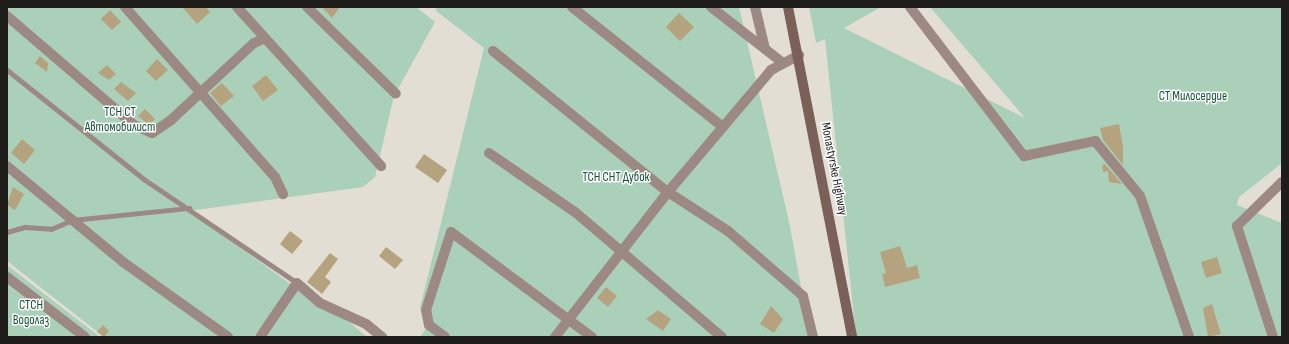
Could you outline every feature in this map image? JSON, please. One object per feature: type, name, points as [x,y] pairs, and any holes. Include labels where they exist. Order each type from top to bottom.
[{"type":"main road","name":"Monastyrske Highway","points":[[788,7],[799,55],[852,337]]},
{"type":"street","points":[[124,7],[275,177],[283,194]]},
{"type":"street","points":[[237,7],[381,166]]},
{"type":"street","points":[[307,7],[396,94]]},
{"type":"street","points":[[572,7],[723,127]]},
{"type":"street","points":[[711,7],[783,64]]},
{"type":"street","points":[[755,7],[765,49]]},
{"type":"street","points":[[910,7],[1024,156],[1095,141],[1140,196],[1189,337]]},
{"type":"street","points":[[7,16],[142,131],[152,133],[171,120],[199,90],[254,43],[265,38]]},
{"type":"street","points":[[493,51],[668,192],[728,231],[803,296],[813,337]]},
{"type":"street","points":[[555,337],[668,192],[771,70],[799,55]]},
{"type":"street","points":[[489,153],[575,212],[722,337]]},
{"type":"street","points":[[7,166],[123,262],[228,337]]},
{"type":"street","points":[[1273,337],[1237,226],[1282,182]]},
{"type":"street","points":[[445,337],[429,325],[426,310],[450,232],[570,319],[592,337]]},
{"type":"street","points":[[7,276],[85,337]]},
{"type":"street","points":[[260,337],[297,283],[320,303],[366,324],[382,337]]},
{"type":"lane","points":[[7,70],[145,180],[189,208],[297,283]]},
{"type":"lane","points":[[7,232],[25,227],[51,229],[72,220],[189,208]]},
{"type":"green space","name":"ТСН СТ Автомобилист","points":[[7,7],[416,7],[435,22],[394,96],[375,177],[363,187],[189,211],[292,285],[253,337],[104,337],[7,261]]},
{"type":"green space","name":"ТСН СНТ Дубок","points":[[438,7],[739,7],[790,226],[810,337],[420,337],[427,327],[420,308],[484,48],[435,10]]},
{"type":"green space","name":"СТ Милосердие","points":[[809,7],[881,7],[844,28],[1025,118],[930,7],[1282,7],[1282,163],[1239,197],[1237,205],[1282,223],[1282,337],[856,337],[825,39],[816,43]]},
{"type":"green space","name":"СТСН Водолаз","points":[[7,265],[100,337],[7,337]]},
{"type":"green space","points":[[301,280],[322,299],[367,337],[257,337]]},
{"type":"building","points":[[182,7],[206,7],[210,12],[197,24]]},
{"type":"building","points":[[322,7],[340,7],[332,18]]},
{"type":"building","points":[[110,10],[121,22],[112,30],[101,19]]},
{"type":"building","points":[[679,13],[694,27],[680,41],[666,27]]},
{"type":"building","points":[[40,56],[48,63],[47,72],[35,63]]},
{"type":"building","points":[[157,59],[168,70],[156,81],[146,71]]},
{"type":"building","points":[[107,65],[116,74],[109,80],[98,73]]},
{"type":"building","points":[[266,75],[278,90],[263,101],[252,86]]},
{"type":"building","points":[[121,82],[136,93],[128,101],[114,89]]},
{"type":"building","points":[[222,83],[234,96],[221,106],[210,93]]},
{"type":"building","points":[[145,109],[155,119],[149,125],[138,116]]},
{"type":"building","points":[[1119,124],[1123,147],[1123,165],[1103,140],[1100,128]]},
{"type":"building","points":[[22,139],[35,150],[24,164],[11,153]]},
{"type":"building","points":[[424,154],[447,170],[438,183],[415,167]]},
{"type":"building","points":[[1105,164],[1122,184],[1109,182],[1108,171],[1103,172],[1102,165]]},
{"type":"building","points":[[13,187],[24,194],[15,210],[7,205]]},
{"type":"building","points":[[290,231],[303,241],[292,254],[280,244]]},
{"type":"building","points":[[900,246],[907,268],[917,265],[920,278],[885,287],[882,274],[886,273],[880,252]]},
{"type":"building","points":[[386,247],[403,260],[395,269],[379,256]]},
{"type":"building","points":[[330,253],[338,259],[325,277],[331,282],[322,294],[307,282]]},
{"type":"building","points":[[1217,257],[1222,273],[1206,278],[1201,262]]},
{"type":"building","points":[[606,287],[617,296],[608,307],[597,298]]},
{"type":"building","points":[[1212,304],[1221,334],[1208,337],[1203,308]]},
{"type":"building","points":[[771,306],[783,319],[774,333],[760,324]]},
{"type":"building","points":[[658,310],[671,319],[663,331],[646,319]]},
{"type":"building","points":[[103,325],[109,331],[104,337],[97,332]]}]
